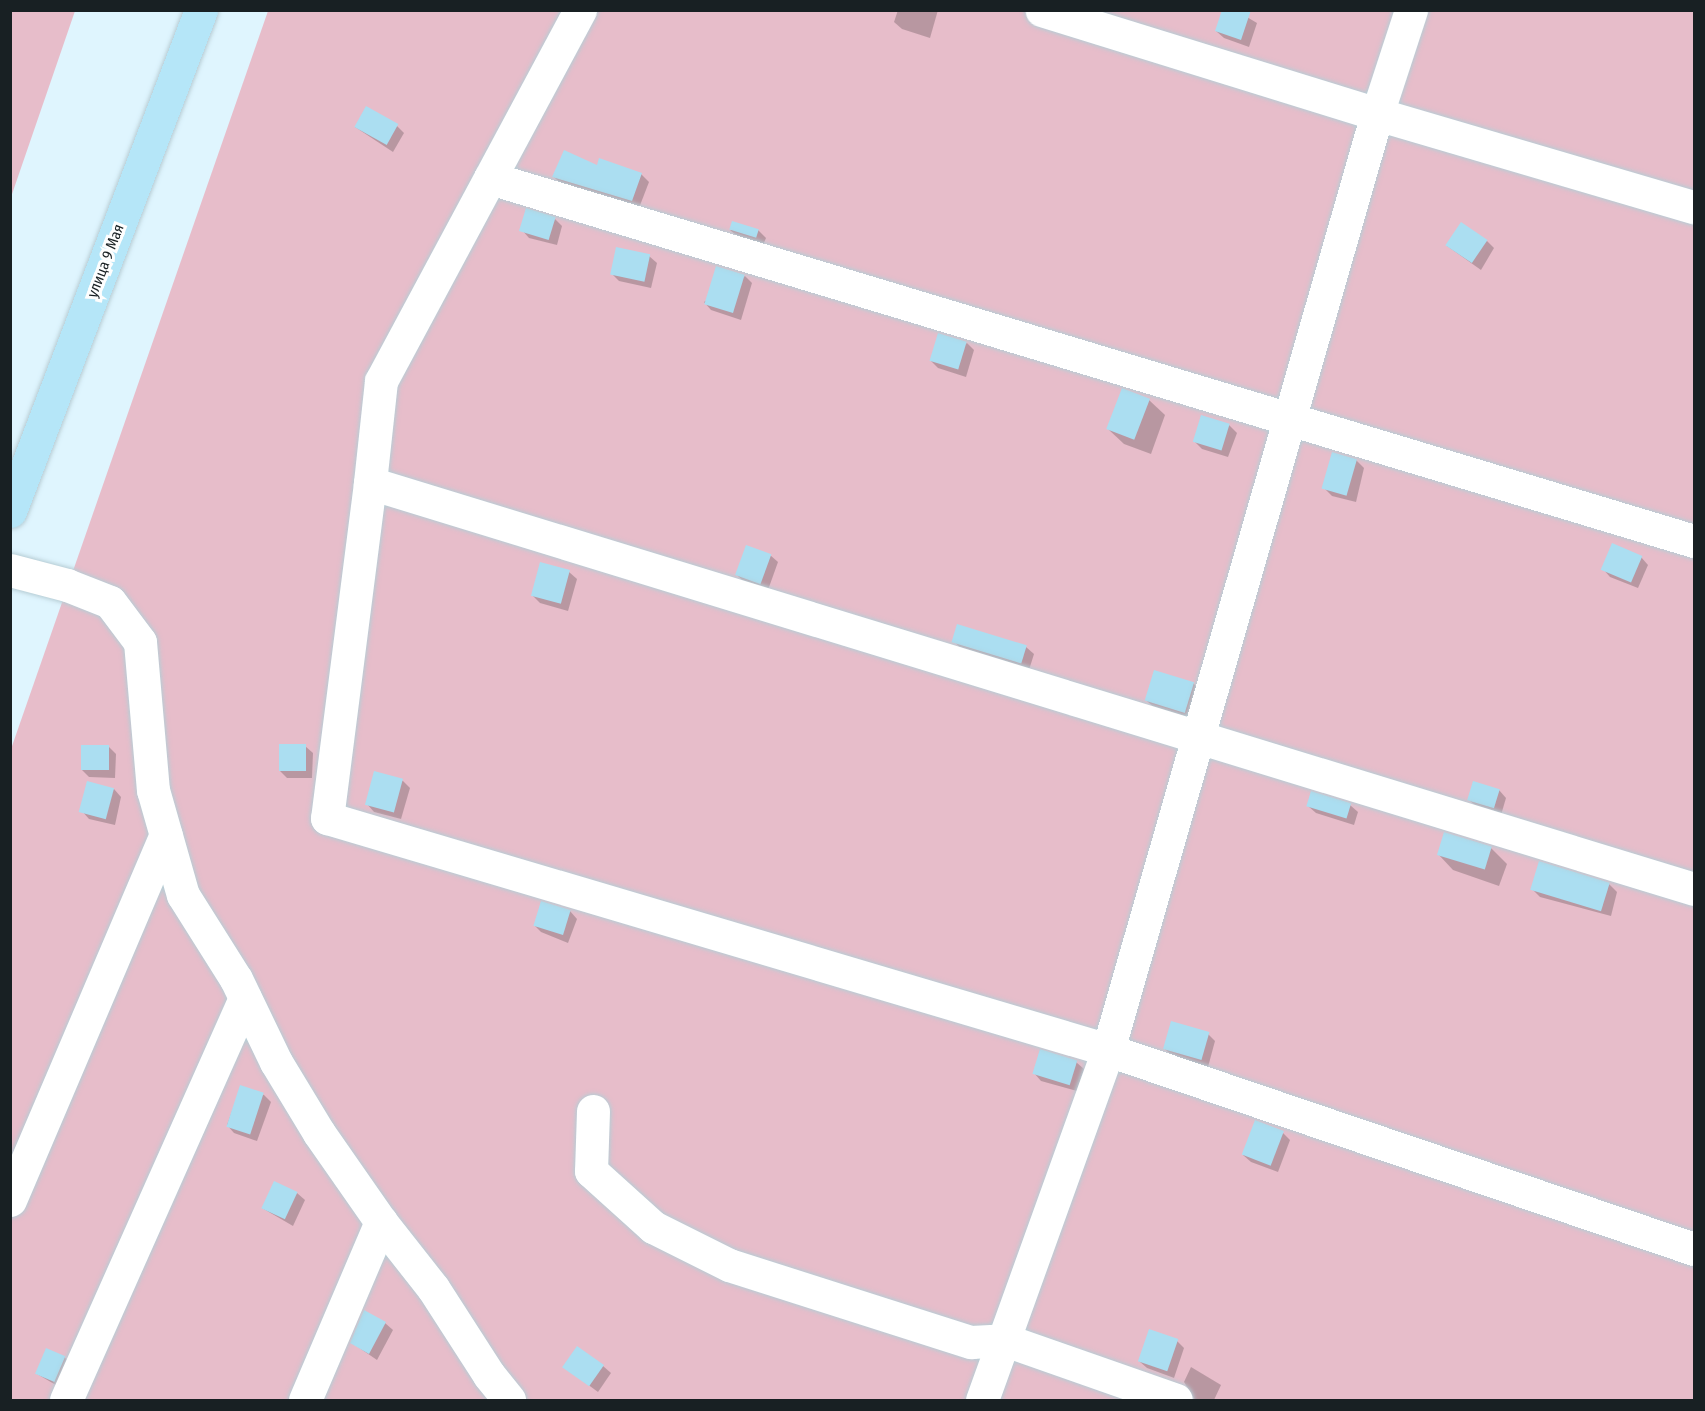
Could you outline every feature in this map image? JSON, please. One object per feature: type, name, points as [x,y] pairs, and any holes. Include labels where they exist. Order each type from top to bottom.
[{"type":"main road","name":"улица 9 Мая","points":[[10,511],[201,10]]},
{"type":"lane","points":[[580,10],[381,381],[327,818],[1108,1050],[1695,1249]]},
{"type":"lane","points":[[1042,10],[1377,114],[1695,207]]},
{"type":"lane","points":[[982,1401],[1108,1050],[1377,114],[1411,10]]},
{"type":"lane","points":[[490,178],[1695,541]]},
{"type":"lane","points":[[369,483],[1695,889]]},
{"type":"lane","points":[[10,570],[67,585],[111,602],[140,642],[153,790],[183,895],[246,999],[289,1083],[381,1222],[433,1288],[489,1375],[509,1401]]},
{"type":"lane","points":[[10,1200],[166,835]]},
{"type":"lane","points":[[66,1401],[246,999]]},
{"type":"lane","points":[[592,1112],[591,1171],[653,1227],[729,1265],[971,1342],[1005,1340],[1176,1401]]},
{"type":"lane","points":[[305,1401],[381,1222]]},
{"type":"shaded area","points":[[10,11],[75,11],[11,197]]},
{"type":"shaded area","points":[[268,11],[1694,11],[1694,1400],[11,1400],[11,749]]},
{"type":"building","points":[[1222,10],[1251,10],[1241,40],[1215,31]]},
{"type":"building","points":[[366,106],[398,124],[387,145],[354,127]]},
{"type":"building","points":[[564,150],[597,165],[599,158],[642,173],[632,201],[552,177]]},
{"type":"building","points":[[526,208],[556,217],[549,240],[519,231]]},
{"type":"building","points":[[732,221],[759,229],[756,238],[729,230]]},
{"type":"building","points":[[1461,222],[1488,240],[1472,263],[1445,245]]},
{"type":"building","points":[[616,247],[650,254],[644,282],[610,274]]},
{"type":"building","points":[[716,266],[745,275],[733,313],[704,304]]},
{"type":"building","points":[[938,333],[967,342],[958,370],[930,361]]},
{"type":"building","points":[[1122,388],[1150,399],[1134,440],[1106,429]]},
{"type":"building","points":[[1201,415],[1230,424],[1222,451],[1193,442]]},
{"type":"building","points":[[1332,452],[1357,459],[1347,496],[1322,489]]},
{"type":"building","points":[[1612,543],[1642,556],[1631,583],[1601,570]]},
{"type":"building","points":[[746,545],[771,554],[760,584],[735,575]]},
{"type":"building","points":[[540,562],[570,570],[561,604],[531,596]]},
{"type":"building","points":[[957,624],[1027,645],[1021,664],[951,642]]},
{"type":"building","points":[[1154,670],[1194,682],[1185,713],[1145,701]]},
{"type":"building","points":[[279,744],[306,744],[306,771],[279,771]]},
{"type":"building","points":[[81,745],[109,745],[109,770],[81,770]]},
{"type":"building","points":[[374,771],[403,779],[394,813],[365,805]]},
{"type":"building","points":[[87,781],[114,788],[106,819],[79,812]]},
{"type":"building","points":[[1473,781],[1500,789],[1494,808],[1467,800]]},
{"type":"building","points":[[1311,791],[1351,803],[1346,819],[1306,806]]},
{"type":"building","points":[[1444,832],[1492,847],[1485,870],[1437,855]]},
{"type":"building","points":[[1539,861],[1610,883],[1601,911],[1530,890]]},
{"type":"building","points":[[541,901],[571,910],[563,935],[533,926]]},
{"type":"building","points":[[1171,1021],[1209,1032],[1201,1060],[1163,1049]]},
{"type":"building","points":[[1040,1049],[1077,1060],[1070,1085],[1032,1074]]},
{"type":"building","points":[[240,1085],[264,1093],[250,1135],[226,1127]]},
{"type":"building","points":[[1255,1120],[1284,1131],[1271,1166],[1242,1155]]},
{"type":"building","points":[[274,1181],[298,1192],[285,1219],[261,1208]]},
{"type":"building","points":[[364,1310],[386,1322],[369,1354],[350,1343]]},
{"type":"building","points":[[1149,1329],[1178,1339],[1167,1371],[1138,1361]]},
{"type":"building","points":[[577,1346],[604,1365],[589,1386],[562,1367]]},
{"type":"building","points":[[46,1348],[65,1356],[54,1382],[35,1374]]}]
